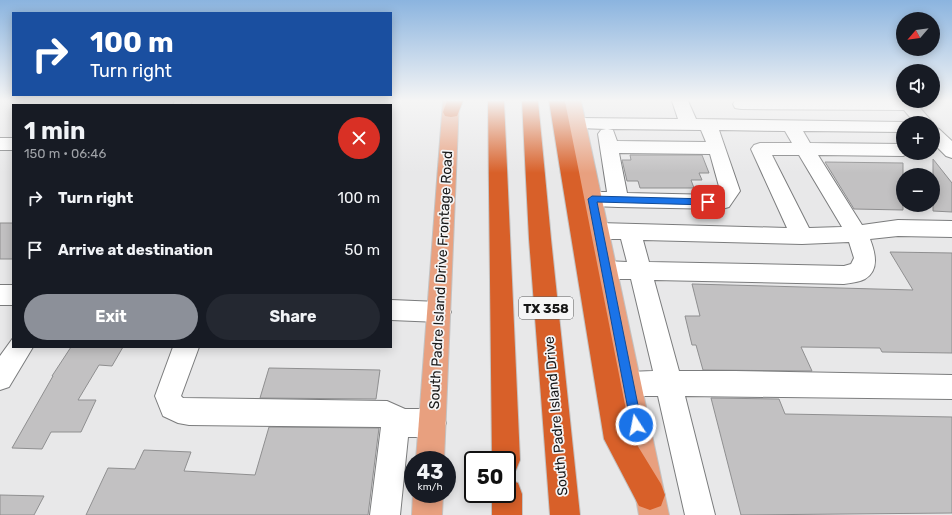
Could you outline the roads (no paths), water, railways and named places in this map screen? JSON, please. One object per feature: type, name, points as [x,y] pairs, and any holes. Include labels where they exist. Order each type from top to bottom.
[{"type":"highway","name":"TX 358","points":[[497,125],[506,451]]},
{"type":"highway","name":"South Padre Island Drive","points":[[532,125],[540,239],[565,515]]},
{"type":"highway","points":[[561,125],[618,440],[652,505]]},
{"type":"highway","points":[[507,503],[507,515]]},
{"type":"main road","name":"South Padre Island Drive Frontage Road","points":[[430,451],[451,125]]},
{"type":"main road","points":[[578,125],[652,505]]},
{"type":"main road","points":[[427,515],[428,503]]},
{"type":"street","points":[[605,125],[618,200]]},
{"type":"street","points":[[592,199],[722,202],[730,191],[708,125]]},
{"type":"street","points":[[752,125],[896,127]]},
{"type":"street","points":[[606,270],[844,275],[858,272],[864,266],[865,258],[856,233],[790,126]]},
{"type":"street","points":[[940,127],[952,128]]},
{"type":"street","points":[[0,144],[12,144]]},
{"type":"street","points":[[609,147],[717,148]]},
{"type":"street","points":[[802,236],[760,148],[896,150]]},
{"type":"street","points":[[598,231],[802,236],[856,233],[898,228],[952,229]]},
{"type":"street","points":[[630,232],[669,383],[700,515]]},
{"type":"street","points":[[0,295],[12,295]]},
{"type":"street","points":[[392,310],[439,312]]},
{"type":"street","points":[[0,378],[19,348]]},
{"type":"street","points":[[186,348],[168,396],[170,403],[176,410],[189,412],[387,414],[394,417],[399,423]]},
{"type":"street","points":[[628,384],[735,382],[952,387]]},
{"type":"street","points":[[385,515],[395,425],[399,423],[432,423]]}]
